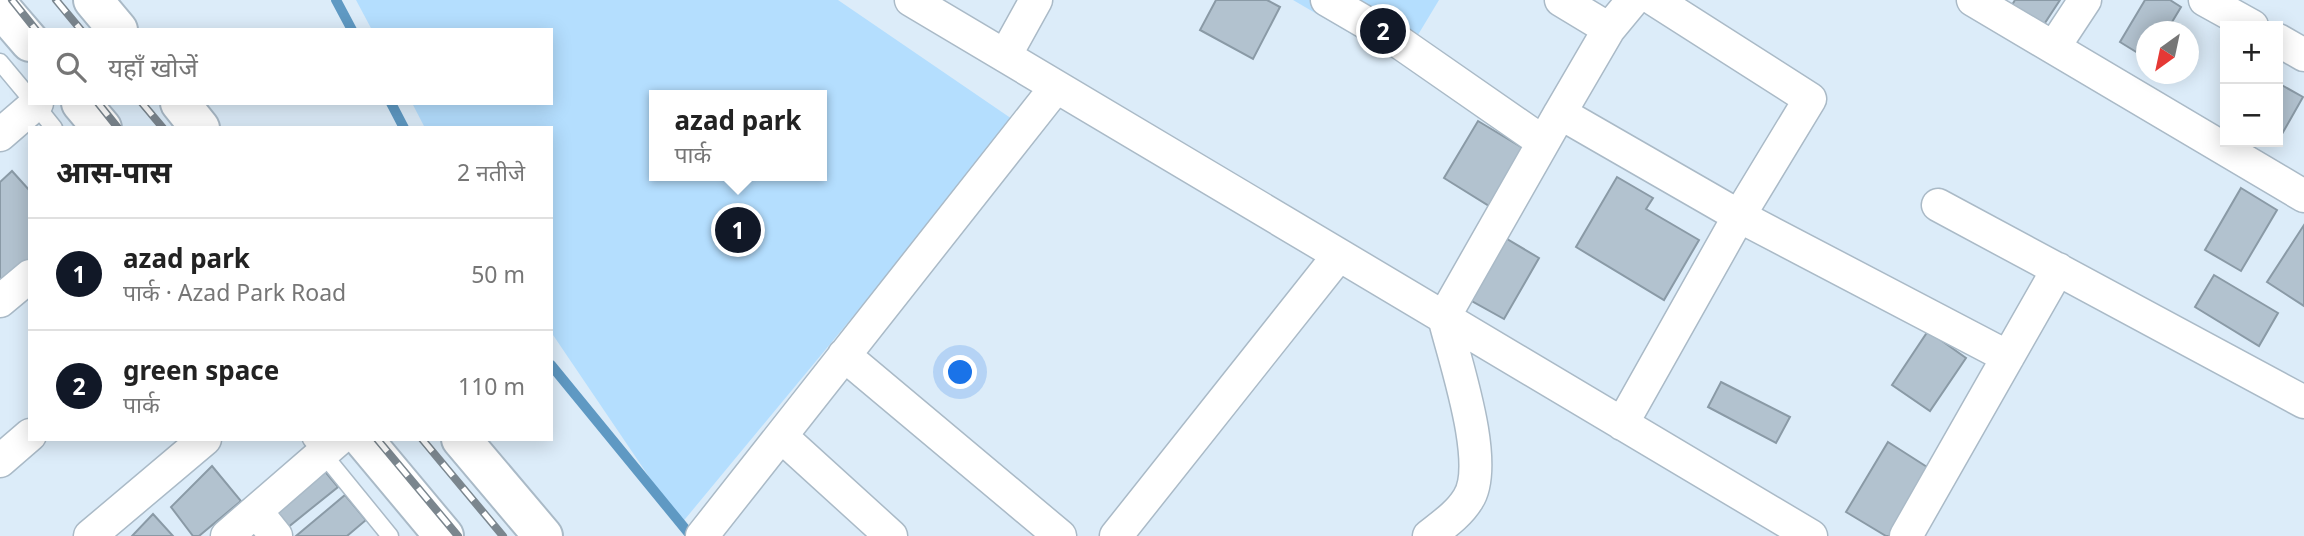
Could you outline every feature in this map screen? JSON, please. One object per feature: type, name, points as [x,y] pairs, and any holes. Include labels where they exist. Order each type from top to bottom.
[{"type":"main road","points":[[93,0],[116,28]]},
{"type":"main road","points":[[0,7],[28,40]]},
{"type":"main road","points":[[83,105],[100,126]]},
{"type":"main road","points":[[182,105],[198,126]]},
{"type":"main road","points":[[365,441],[444,536]]},
{"type":"main road","points":[[463,441],[542,536]]},
{"type":"street","points":[[911,0],[1811,536]]},
{"type":"street","points":[[1005,56],[1035,0]]},
{"type":"street","points":[[1327,0],[1399,42],[1543,142]]},
{"type":"street","points":[[1561,0],[1609,30]]},
{"type":"street","points":[[1429,536],[1469,498],[1477,478],[1473,438],[1444,317],[1609,30],[1633,0]]},
{"type":"street","points":[[1622,424],[1739,216],[1810,99],[1655,0]]},
{"type":"street","points":[[1973,0],[2304,196]]},
{"type":"street","points":[[2054,47],[2085,0]]},
{"type":"street","points":[[2205,0],[2243,21]]},
{"type":"street","points":[[2283,43],[2304,55]]},
{"type":"street","points":[[704,533],[1056,87]]},
{"type":"street","points":[[0,135],[38,107]]},
{"type":"street","points":[[1560,113],[1739,216],[2008,357]]},
{"type":"street","points":[[1938,205],[2304,401]]},
{"type":"street","points":[[1116,536],[1339,255]]},
{"type":"street","points":[[1906,536],[2057,269]]},
{"type":"street","points":[[0,301],[28,278]]},
{"type":"street","points":[[844,355],[1060,536]]},
{"type":"street","points":[[780,436],[891,536]]},
{"type":"street","points":[[0,461],[28,437]]},
{"type":"street","points":[[90,536],[203,441]]},
{"type":"street","points":[[227,536],[324,444]]},
{"type":"street","points":[[256,511],[276,536]]},
{"type":"lane","points":[[0,62],[28,95]]},
{"type":"lane","points":[[324,444],[390,536]]},
{"type":"shaded area","points":[[356,0],[838,0],[1015,121],[681,524],[553,335],[553,126],[424,126],[413,105],[553,105],[553,28],[371,28]]},
{"type":"shaded area","points":[[1293,0],[1439,0],[1401,63]]},
{"type":"building","points":[[1216,0],[1267,0],[1280,7],[1253,59],[1200,30]]},
{"type":"building","points":[[2015,0],[2060,0],[2037,35],[2006,15]]},
{"type":"building","points":[[2145,0],[2170,0],[2181,7],[2173,21],[2136,21],[2136,52],[2120,42]]},
{"type":"building","points":[[2283,86],[2303,97],[2283,132]]},
{"type":"building","points":[[1478,121],[1528,151],[1494,209],[1444,178]]},
{"type":"building","points":[[12,171],[28,189],[28,272],[0,281],[0,182]]},
{"type":"building","points":[[1617,177],[1653,198],[1646,209],[1699,240],[1664,300],[1576,247]]},
{"type":"building","points":[[2241,188],[2277,210],[2241,271],[2205,250]]},
{"type":"building","points":[[2304,225],[2304,306],[2267,282]]},
{"type":"building","points":[[1497,233],[1539,258],[1504,319],[1461,295]]},
{"type":"building","points":[[2214,275],[2278,313],[2259,346],[2195,307]]},
{"type":"building","points":[[1928,331],[1966,358],[1930,411],[1892,385]]},
{"type":"building","points":[[1721,382],[1790,417],[1776,443],[1708,407]]},
{"type":"building","points":[[1888,442],[1938,474],[1900,536],[1886,536],[1846,512]]},
{"type":"building","points":[[318,463],[338,487],[287,528],[269,506]]},
{"type":"building","points":[[212,466],[241,501],[199,536],[193,536],[171,507]]},
{"type":"building","points":[[345,495],[366,520],[347,536],[296,536]]},
{"type":"building","points":[[153,514],[173,536],[132,536]]},
{"type":"waterway","points":[[336,0],[351,28]]},
{"type":"waterway","points":[[392,105],[403,126]]},
{"type":"waterway","points":[[553,367],[691,536]]},
{"type":"railway","points":[[12,0],[34,28]]},
{"type":"railway","points":[[56,0],[79,28]]},
{"type":"railway","points":[[100,105],[116,126]]},
{"type":"railway","points":[[144,105],[161,126]]},
{"type":"railway","points":[[379,441],[458,536]]},
{"type":"railway","points":[[424,441],[503,536]]},
{"type":"place","name":"green space","points":[[1383,31]]},
{"type":"place","name":"azad park","points":[[738,230]]}]
